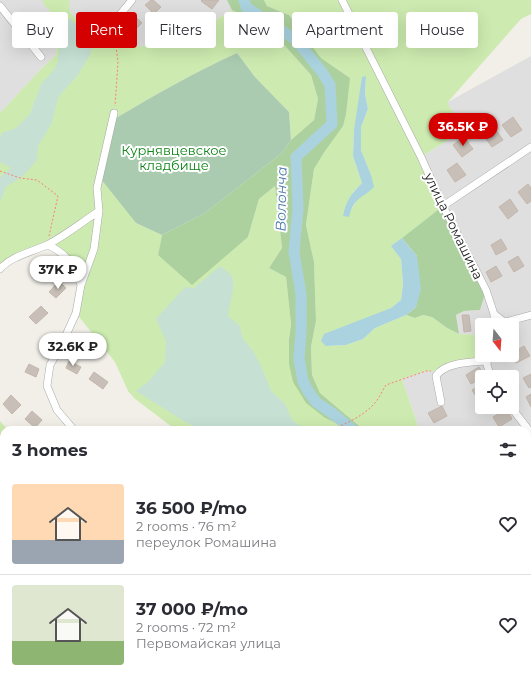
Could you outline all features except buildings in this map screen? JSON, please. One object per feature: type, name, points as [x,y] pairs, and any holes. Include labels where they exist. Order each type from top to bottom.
[{"type":"street","points":[[122,12],[132,0]]},
{"type":"street","name":"улица Ромашина","points":[[342,0],[486,290],[494,318]]},
{"type":"street","points":[[0,6],[40,57]]},
{"type":"street","points":[[71,426],[57,410],[47,386],[50,365],[62,344],[76,313],[81,285],[94,249],[99,211],[97,188],[114,114]]},
{"type":"street","points":[[443,206],[531,147]]},
{"type":"street","points":[[0,269],[3,265],[17,258],[48,245],[99,211]]},
{"type":"street","points":[[48,245],[60,251],[75,269],[81,285]]},
{"type":"street","points":[[494,314],[499,318]]},
{"type":"street","points":[[519,319],[531,314]]},
{"type":"street","points":[[441,402],[436,376],[439,371],[462,362],[475,360]]},
{"type":"street","points":[[516,414],[526,426]]},
{"type":"path","points":[[114,114],[118,62],[116,48]]},
{"type":"path","points":[[0,171],[20,178],[37,180],[58,196],[48,245]]},
{"type":"path","points":[[341,426],[363,414],[375,404],[386,385],[426,371],[439,371]]},
{"type":"shaded area","points":[[0,0],[258,0],[229,12],[224,12],[224,15],[216,20],[216,12],[145,12],[145,46],[137,47],[137,12],[76,12],[76,19],[70,12],[68,14],[68,12],[12,12],[12,48],[57,48],[56,55],[0,113]]},
{"type":"shaded area","points":[[531,56],[531,426],[418,426],[402,379],[426,371],[439,371],[475,359],[475,362],[519,362],[519,318],[475,318],[475,335],[459,334],[456,315],[464,311],[480,310],[481,303],[421,157],[465,129],[446,103]]},
{"type":"green space","points":[[42,0],[69,0],[70,12],[76,19],[76,48],[137,48],[137,47],[145,46],[145,48],[216,48],[216,20],[224,15],[224,48],[284,48],[284,45],[311,75],[318,99],[314,120],[291,140],[289,112],[255,77],[237,53],[160,92],[116,118],[136,223],[162,235],[158,255],[248,237],[259,199],[275,186],[282,248],[269,268],[286,277],[291,324],[289,339],[325,418],[340,426],[171,426],[134,398],[128,391],[115,362],[76,313],[81,285],[75,269],[47,245],[0,269],[0,113],[56,55],[57,48],[68,48],[68,12],[51,12],[45,6]]},
{"type":"green space","points":[[227,0],[264,0],[267,6],[282,12],[236,12],[232,10]]},
{"type":"green space","points":[[264,0],[531,0],[531,14],[521,19],[447,103],[465,129],[421,157],[443,206],[392,246],[401,259],[403,284],[401,300],[391,308],[376,315],[326,346],[346,345],[363,339],[375,328],[406,315],[415,318],[423,315],[432,317],[447,328],[459,334],[475,335],[475,362],[482,362],[439,371],[426,371],[402,379],[418,426],[359,426],[320,393],[312,375],[311,347],[316,321],[314,262],[306,225],[314,169],[325,151],[350,78],[321,58],[314,48],[398,48],[398,12],[292,12],[292,19],[284,12],[267,6]],"holes":[[[366,76],[365,94],[368,109],[361,127],[361,150],[371,175],[369,191],[358,198],[351,210],[353,192],[362,183],[353,156],[354,130]]]},
{"type":"green space","points":[[284,13],[289,15],[292,19],[292,48],[314,48],[321,58],[350,78],[346,114],[343,126],[314,169],[306,225],[314,262],[316,321],[311,347],[312,375],[320,393],[359,426],[340,426],[325,418],[306,403],[293,382],[289,364],[289,339],[291,324],[286,277],[269,268],[282,248],[275,186],[259,199],[248,237],[192,285],[158,255],[162,235],[205,213],[282,153],[291,140],[314,120],[318,99],[311,75],[284,45]]},
{"type":"green space","points":[[68,19],[72,20],[76,24],[76,48],[92,48],[90,55],[78,75],[59,96],[51,125],[38,146],[37,160],[24,175],[6,187],[0,201],[0,177],[11,168],[0,162],[0,137],[2,133],[16,128],[30,114],[41,84],[54,70],[58,61],[59,48],[68,48]]},
{"type":"green space","name":"Курнявцевское кладбище","points":[[237,53],[255,77],[289,112],[291,140],[282,153],[205,213],[162,235],[136,223],[101,179],[116,118],[160,92]]},
{"type":"green space","points":[[443,206],[486,290],[480,310],[464,311],[456,315],[459,334],[447,328],[432,317],[423,315],[415,318],[406,315],[416,307],[417,256],[402,238]]},
{"type":"green space","points":[[220,266],[230,274],[233,280],[233,290],[228,316],[240,326],[242,337],[253,351],[262,368],[271,391],[285,404],[292,420],[300,426],[193,426],[136,391],[147,383],[165,362],[166,341],[156,319],[185,287],[194,288]]},
{"type":"green space","points":[[0,421],[4,426],[0,426]]},
{"type":"water","points":[[366,76],[365,94],[368,109],[361,127],[361,150],[374,187],[356,202],[349,217],[343,216],[347,202],[362,183],[353,156],[354,130],[362,77]]},
{"type":"water","points":[[402,238],[417,256],[421,289],[416,307],[406,315],[375,328],[363,339],[346,345],[326,346],[321,341],[324,334],[391,308],[401,300],[403,284],[401,259],[391,246]]},
{"type":"waterway","name":"Волонча","points":[[244,0],[246,7],[296,40],[322,72],[330,85],[332,124],[296,157],[298,209],[294,252],[301,294],[299,359],[303,381],[316,402],[348,426]]}]
